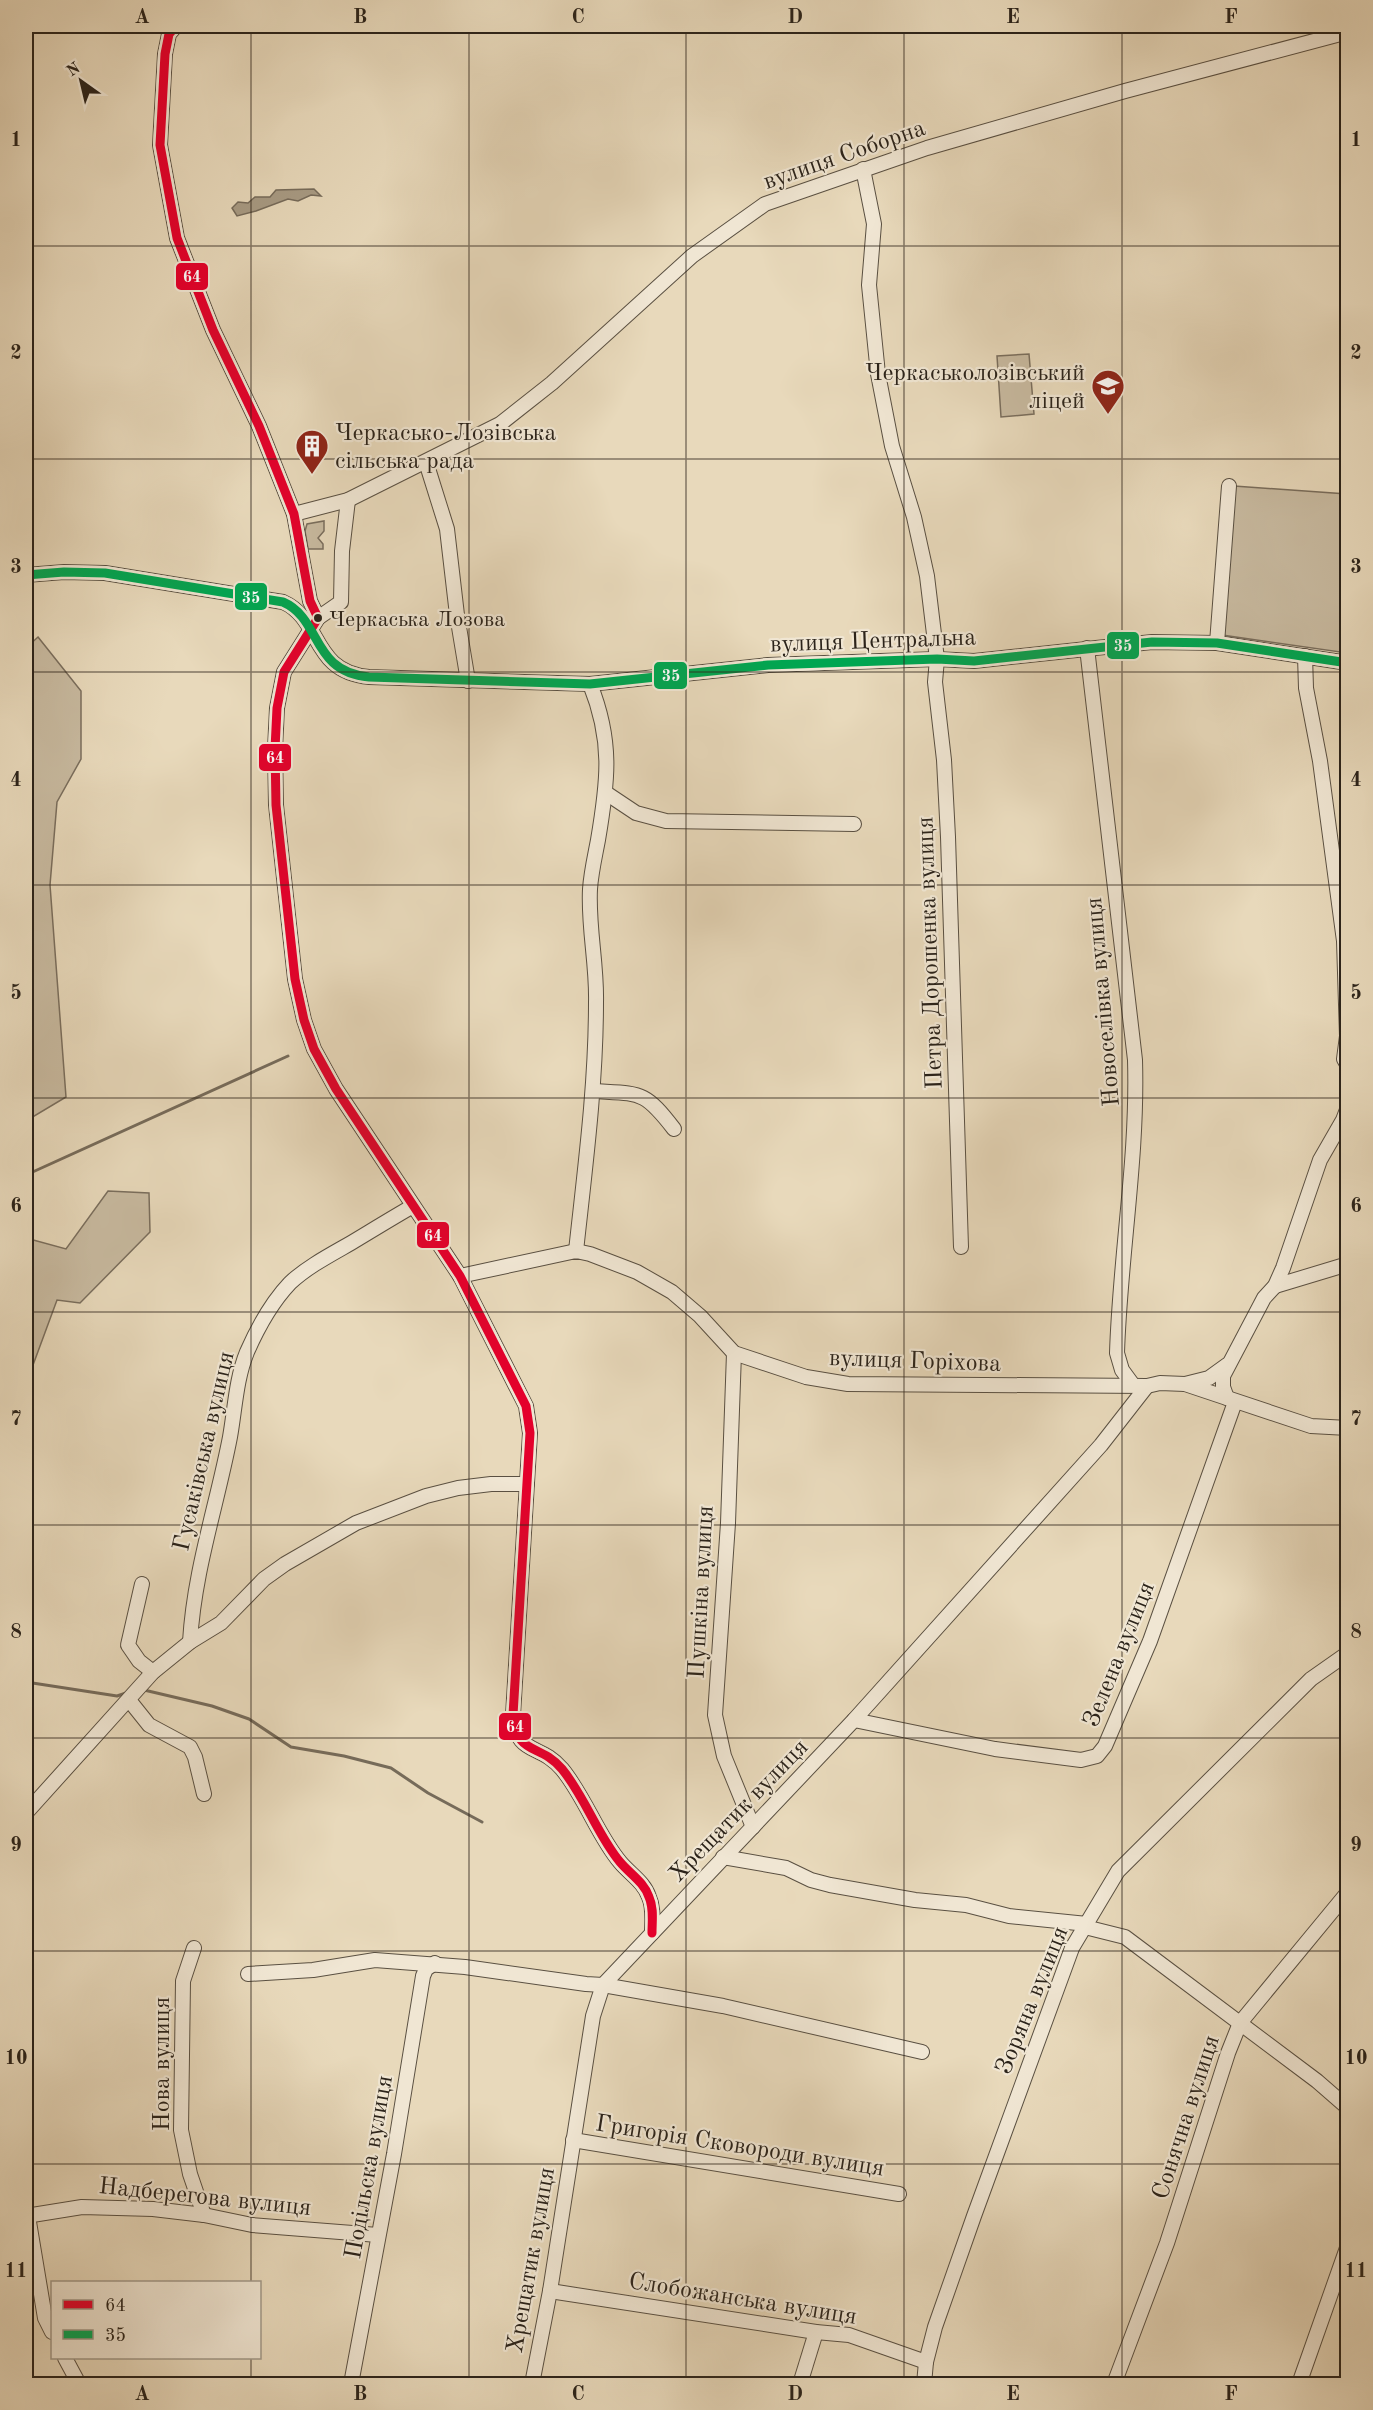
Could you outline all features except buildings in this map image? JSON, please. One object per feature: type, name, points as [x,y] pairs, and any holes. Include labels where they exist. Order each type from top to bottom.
[{"type":"street","points":[[168,28],[162,88],[160,145],[177,238],[213,330],[259,426],[294,514],[310,601],[318,618]]},
{"type":"street","name":"вулиця Соборна","points":[[294,514],[348,500],[500,424],[552,384],[692,256],[765,204],[927,148],[1347,32]]},
{"type":"street","name":"Петра Дорошенка вулиця","points":[[863,169],[874,224],[869,285],[878,374],[892,446],[914,517],[927,576],[937,659],[935,682],[948,837],[961,1247]]},
{"type":"street","points":[[426,462],[447,529],[457,615],[468,681]]},
{"type":"street","points":[[1217,644],[1229,486]]},
{"type":"street","points":[[348,500],[342,550],[341,602],[318,618],[309,631],[284,672],[279,697],[275,749],[276,805],[295,979],[304,1020],[314,1049],[336,1089],[460,1276],[526,1406],[531,1433],[513,1715],[514,1732],[519,1741],[544,1754],[563,1771],[591,1812],[620,1862],[643,1885],[652,1906],[652,1933]]},
{"type":"street","name":"вулиця Центральна","points":[[26,574],[105,573],[270,599],[291,606],[303,617],[309,631],[329,659],[341,669],[354,675],[590,684],[768,665],[937,659],[974,661],[1152,642],[1217,644],[1347,663]]},
{"type":"street","name":"Новоселівка вулиця","points":[[1087,648],[1135,1060],[1136,1096],[1129,1214],[1117,1353],[1122,1370],[1133,1384]]},
{"type":"street","points":[[1305,656],[1306,688],[1320,761],[1344,941],[1347,1036],[1344,1059],[1347,1066]]},
{"type":"street","points":[[460,1276],[576,1251],[593,1091],[596,1000],[589,925],[590,887],[606,793],[607,748],[601,712],[590,684]]},
{"type":"street","points":[[606,793],[636,813],[666,821],[854,824]]},
{"type":"street","points":[[593,1091],[636,1094],[649,1100],[674,1130]]},
{"type":"street","points":[[1231,1400],[1222,1381],[1264,1298],[1275,1286],[1284,1268],[1320,1160],[1343,1120],[1347,1107]]},
{"type":"street","name":"Гусаківська вулиця","points":[[190,1642],[192,1606],[230,1437],[241,1373],[246,1354],[261,1323],[276,1299],[292,1282],[316,1264],[412,1206]]},
{"type":"street","name":"вулиця Горіхова","points":[[576,1251],[637,1272],[672,1292],[700,1316],[734,1353],[806,1377],[848,1384],[895,1386],[1185,1384],[1311,1426],[1347,1428]]},
{"type":"street","points":[[1275,1286],[1347,1264]]},
{"type":"street","name":"Пушкіна вулиця","points":[[734,1353],[728,1523],[715,1715],[724,1756],[753,1827]]},
{"type":"street","points":[[1185,1384],[1209,1378],[1229,1364]]},
{"type":"street","name":"Хрещатик вулиця","points":[[532,2385],[550,2291],[593,2016],[603,1984],[854,1720],[1101,1445],[1147,1386]]},
{"type":"street","name":"Зелена вулиця","points":[[854,1720],[995,1749],[1085,1760],[1097,1756],[1105,1746],[1150,1641],[1231,1400]]},
{"type":"street","points":[[26,1813],[153,1672],[190,1642],[221,1623],[264,1579],[285,1564],[356,1523],[426,1496],[458,1488],[491,1484],[527,1484]]},
{"type":"street","points":[[142,1584],[128,1646],[139,1661],[153,1672]]},
{"type":"street","name":"Зоряна вулиця","points":[[924,2385],[926,2362],[974,2216],[1072,1948],[1118,1871],[1311,1679],[1347,1653]]},
{"type":"street","points":[[129,1700],[149,1725],[190,1747],[195,1757],[204,1794]]},
{"type":"street","points":[[723,1857],[786,1868],[811,1880],[830,1885],[915,1900],[966,1905],[1009,1916],[1086,1926],[1125,1936],[1347,2108]]},
{"type":"street","name":"Сонячна вулиця","points":[[1114,2385],[1167,2243],[1228,2053],[1240,2023],[1347,1892]]},
{"type":"street","name":"Нова вулиця","points":[[194,1948],[183,1981],[181,2130],[190,2174],[204,2215]]},
{"type":"street","points":[[248,1974],[313,1970],[375,1960],[435,1964],[603,1984],[723,2006],[922,2052]]},
{"type":"street","name":"Подільска вулиця","points":[[351,2385],[394,2154],[423,1976],[426,1969],[435,1964]]},
{"type":"street","name":"Григорія Сковороди вулиця","points":[[573,2140],[899,2194]]},
{"type":"street","name":"Надберегова вулиця","points":[[51,2330],[45,2318],[27,2216],[82,2207],[153,2209],[204,2215],[252,2225],[378,2235]]},
{"type":"street","points":[[1299,2385],[1347,2245]]},
{"type":"street","name":"Слобожанська вулиця","points":[[550,2291],[816,2332],[849,2335],[926,2362]]},
{"type":"street","points":[[800,2385],[816,2332]]},
{"type":"street","points":[[66,2359],[79,2385]]},
{"type":"shaded area","points":[[314,189],[321,196],[311,195],[298,201],[288,199],[237,216],[232,208],[238,202],[248,203],[255,197],[270,197],[276,190]]},
{"type":"shaded area","points":[[1029,354],[1034,414],[1001,417],[997,356]]},
{"type":"shaded area","points":[[1234,486],[1347,494],[1347,653],[1222,635]]},
{"type":"shaded area","points":[[324,521],[324,531],[318,538],[323,544],[323,549],[308,549],[305,531],[307,524]]},
{"type":"shaded area","points":[[38,637],[81,691],[81,759],[57,802],[50,885],[66,1097],[26,1121],[26,648]]},
{"type":"shaded area","points":[[108,1191],[149,1193],[150,1232],[80,1303],[57,1300],[26,1384],[26,1238],[66,1249]]},
{"type":"waterway","points":[[26,1175],[288,1056]]},
{"type":"waterway","points":[[26,1682],[117,1696],[126,1693]]},
{"type":"waterway","points":[[144,1690],[212,1706],[249,1719],[291,1747],[344,1756],[391,1768],[428,1793],[482,1822]]},
{"type":"transit line","name":"64","points":[[176,26],[169,34],[165,54],[160,145],[177,238],[213,330],[259,426],[294,514],[310,601],[318,618],[284,672],[277,708],[275,749],[276,805],[295,979],[304,1020],[314,1049],[336,1089],[460,1276],[526,1406],[530,1433],[513,1715],[515,1728],[524,1743],[545,1755],[562,1769],[578,1792],[612,1852],[644,1887],[652,1906],[652,1933]]},
{"type":"transit line","name":"35","points":[[26,575],[64,572],[105,573],[283,602],[296,610],[305,620],[327,656],[337,666],[350,673],[369,677],[590,684],[768,665],[937,659],[974,661],[1152,642],[1217,643],[1348,663]]},
{"type":"place","name":"Черкаськолозівський ліцей","points":[[1108,415]]},
{"type":"place","name":"Черкасько-Лозівська сільська рада","points":[[312,475]]},
{"type":"place","name":"Черкаська Лозова","points":[[318,618]]}]
